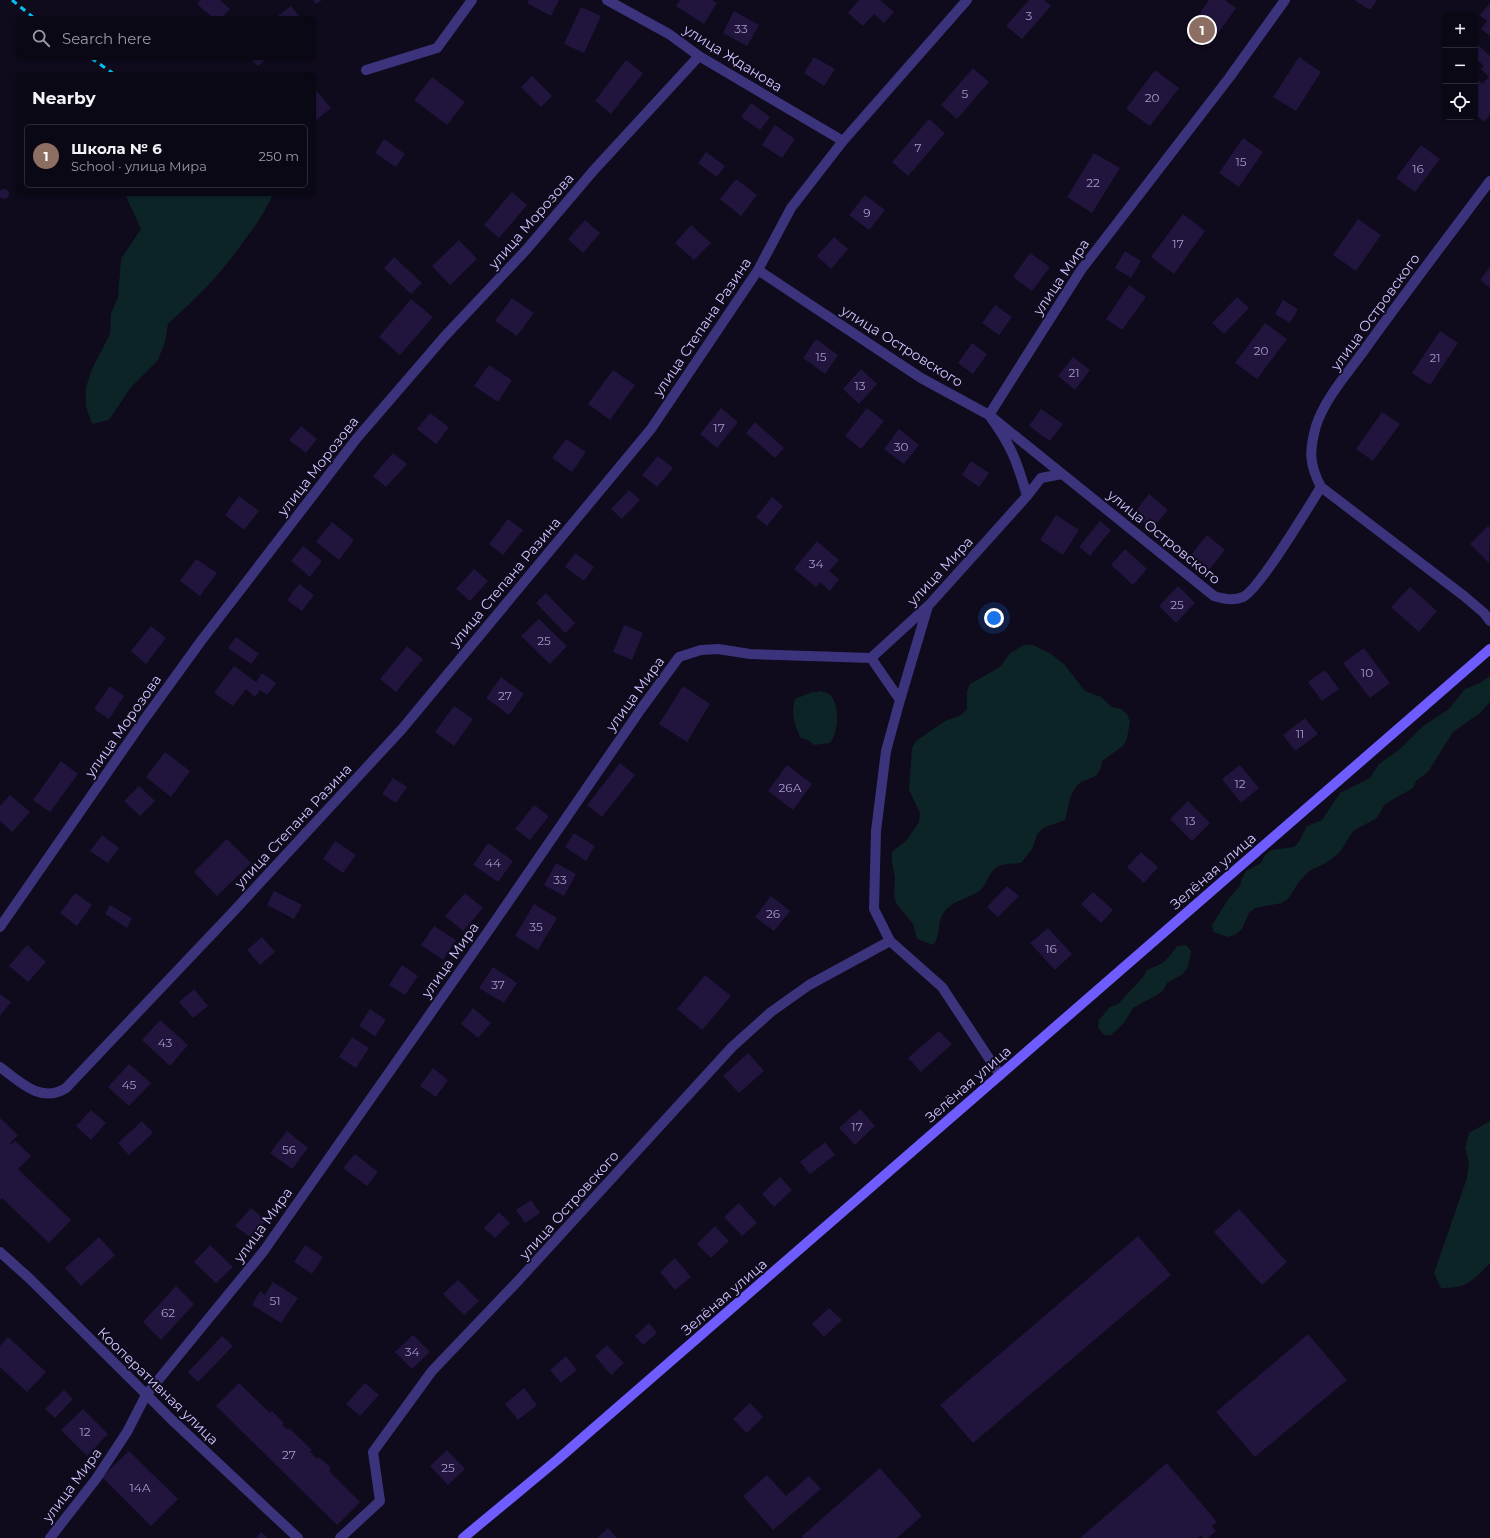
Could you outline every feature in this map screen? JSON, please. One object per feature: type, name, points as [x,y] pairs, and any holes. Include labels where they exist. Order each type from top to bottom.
[{"type":"street","points":[[366,70],[437,48],[472,0]]},
{"type":"street","name":"улица Жданова","points":[[607,0],[669,34],[699,56],[843,141]]},
{"type":"street","name":"улица Степана Разина","points":[[0,1067],[20,1083],[40,1093],[58,1093],[66,1088],[232,913],[402,729],[651,429],[758,270],[791,208],[843,141],[967,0]]},
{"type":"street","name":"улица Мира","points":[[989,415],[1081,270],[1228,78],[1285,0]]},
{"type":"street","name":"улица Морозова","points":[[0,927],[197,647],[357,438],[445,336],[526,250],[594,170],[699,56]]},
{"type":"street","name":"улица Островского","points":[[758,270],[921,378],[989,415],[1214,596],[1228,600],[1245,596],[1263,576],[1321,487],[1313,471],[1310,454],[1317,425],[1326,403],[1391,312],[1490,181]]},
{"type":"street","points":[[989,415],[1006,438],[1017,461],[1027,496]]},
{"type":"street","name":"улица Мира","points":[[50,1538],[96,1479],[127,1432],[146,1395],[263,1252],[484,936],[640,709],[679,657],[701,650],[718,649],[750,654],[870,658],[929,605],[1027,496],[1041,478],[1062,474]]},
{"type":"street","points":[[1321,487],[1464,596],[1484,613],[1490,621]]},
{"type":"street","points":[[929,605],[886,751],[876,831],[874,910],[890,941],[942,987],[1000,1074]]},
{"type":"street","name":"Зелёная улица","points":[[463,1538],[557,1460],[1490,649]]},
{"type":"street","points":[[870,658],[900,700]]},
{"type":"street","name":"улица Островского","points":[[340,1538],[380,1501],[373,1452],[432,1371],[517,1282],[732,1047],[772,1012],[809,985],[890,941]]},
{"type":"street","name":"Кооперативная улица","points":[[0,1252],[29,1278],[146,1395],[298,1538]]},
{"type":"green space","points":[[126,196],[272,196],[258,222],[237,251],[219,273],[168,324],[165,342],[158,360],[131,387],[109,420],[92,424],[86,407],[86,387],[92,369],[110,334],[111,314],[118,297],[121,259],[141,229]]},
{"type":"green space","points":[[1024,645],[1033,645],[1051,654],[1064,664],[1085,691],[1101,697],[1112,707],[1121,709],[1127,714],[1130,722],[1127,738],[1123,746],[1102,761],[1101,768],[1094,777],[1077,785],[1071,797],[1065,820],[1043,828],[1037,835],[1032,849],[1021,863],[1006,864],[997,867],[991,872],[984,886],[979,891],[955,903],[946,910],[941,918],[936,941],[933,945],[917,939],[913,924],[896,903],[894,896],[895,879],[892,852],[906,841],[919,822],[920,813],[909,790],[912,748],[916,741],[945,721],[961,715],[967,709],[967,691],[970,684],[1000,667],[1010,653]]},
{"type":"green space","points":[[1490,676],[1490,702],[1480,713],[1453,732],[1428,772],[1416,781],[1413,788],[1385,804],[1377,818],[1353,831],[1340,852],[1326,863],[1309,871],[1298,883],[1289,898],[1282,903],[1255,908],[1249,913],[1242,929],[1235,935],[1228,937],[1213,932],[1212,925],[1229,898],[1240,886],[1246,871],[1261,863],[1265,855],[1271,850],[1294,847],[1299,842],[1307,826],[1322,820],[1340,793],[1370,778],[1379,764],[1400,749],[1423,726],[1449,709],[1465,689],[1480,683]]},
{"type":"green space","points":[[818,690],[832,697],[835,702],[837,721],[835,734],[830,743],[814,745],[808,740],[801,738],[795,724],[793,710],[795,699],[812,692],[820,692]]},
{"type":"green space","points":[[1186,945],[1191,951],[1188,967],[1183,974],[1167,983],[1163,991],[1133,1008],[1124,1023],[1111,1035],[1104,1035],[1098,1028],[1099,1020],[1110,1007],[1118,1004],[1143,977],[1147,970],[1164,961],[1177,946]]},
{"type":"green space","points":[[1490,1121],[1490,1263],[1474,1279],[1464,1285],[1458,1287],[1441,1288],[1434,1273],[1467,1178],[1469,1162],[1465,1148],[1469,1133]]},
{"type":"building","points":[[200,0],[220,0],[230,9],[224,16],[211,16],[197,4]]},
{"type":"building","points":[[313,0],[322,0],[316,4]]},
{"type":"building","points":[[529,0],[559,0],[551,16],[527,3]]},
{"type":"building","points":[[680,0],[712,0],[717,3],[704,24],[676,6]]},
{"type":"building","points":[[859,0],[880,0],[894,12],[884,23],[874,14],[863,26],[848,13]]},
{"type":"building","points":[[1029,0],[1044,0],[1051,6],[1022,39],[1006,26]]},
{"type":"building","points":[[1209,0],[1225,0],[1236,8],[1209,46],[1187,31]]},
{"type":"building","points":[[1354,0],[1377,0],[1370,10]]},
{"type":"building","points":[[1490,3],[1490,36],[1481,29],[1487,21],[1480,15]]},
{"type":"building","points":[[291,6],[299,16],[278,16]]},
{"type":"building","points":[[581,7],[601,16],[584,53],[564,44]]},
{"type":"building","points":[[734,11],[759,25],[747,46],[723,33]]},
{"type":"building","points":[[1478,45],[1490,56],[1490,115],[1484,122],[1478,117],[1478,80],[1482,84],[1489,77],[1481,69],[1484,66],[1478,61]]},
{"type":"building","points":[[814,57],[835,69],[824,86],[804,73]]},
{"type":"building","points":[[1299,57],[1321,72],[1296,111],[1273,97]]},
{"type":"building","points":[[252,60],[265,60],[258,66]]},
{"type":"building","points":[[626,60],[643,73],[611,114],[595,101]]},
{"type":"building","points":[[973,68],[989,82],[957,119],[941,105]]},
{"type":"building","points":[[1155,70],[1179,88],[1150,126],[1126,109]]},
{"type":"building","points":[[532,76],[552,96],[541,107],[521,87]]},
{"type":"building","points":[[432,77],[465,102],[447,125],[414,100]]},
{"type":"building","points":[[316,90],[331,108],[316,120]]},
{"type":"building","points":[[751,103],[770,117],[760,130],[741,117]]},
{"type":"building","points":[[929,119],[945,133],[908,176],[892,162]]},
{"type":"building","points":[[775,125],[795,139],[782,158],[762,145]]},
{"type":"building","points":[[1243,138],[1263,152],[1239,187],[1219,173]]},
{"type":"building","points":[[384,139],[405,154],[396,167],[375,153]]},
{"type":"building","points":[[1421,145],[1440,159],[1415,192],[1396,178]]},
{"type":"building","points":[[706,152],[725,166],[717,177],[698,163]]},
{"type":"building","points":[[1094,153],[1120,168],[1092,213],[1067,197]]},
{"type":"building","points":[[736,179],[757,195],[741,216],[720,199]]},
{"type":"building","points":[[2,189],[6,189],[8,190],[8,198],[2,199],[-1,196],[-1,192]]},
{"type":"building","points":[[512,192],[527,205],[499,238],[484,225]]},
{"type":"building","points":[[865,195],[885,210],[869,230],[849,215]]},
{"type":"building","points":[[1183,214],[1205,231],[1174,274],[1151,257]]},
{"type":"building","points":[[1358,219],[1381,235],[1356,271],[1333,255]]},
{"type":"building","points":[[585,220],[600,233],[583,253],[568,239]]},
{"type":"building","points":[[691,225],[711,243],[694,260],[675,243]]},
{"type":"building","points":[[834,237],[848,249],[831,269],[817,256]]},
{"type":"building","points":[[459,240],[477,259],[450,285],[432,266]]},
{"type":"building","points":[[1125,251],[1141,261],[1131,278],[1115,268]]},
{"type":"building","points":[[1030,253],[1050,267],[1032,291],[1013,277]]},
{"type":"building","points":[[394,257],[422,283],[411,294],[384,268]]},
{"type":"building","points":[[1490,267],[1490,288],[1480,280]]},
{"type":"building","points":[[1129,285],[1146,297],[1122,330],[1106,319]]},
{"type":"building","points":[[1237,297],[1249,308],[1224,334],[1212,323]]},
{"type":"building","points":[[512,298],[534,313],[517,336],[495,321]]},
{"type":"building","points":[[411,299],[433,317],[400,355],[379,337]]},
{"type":"building","points":[[1283,300],[1298,309],[1290,323],[1275,314]]},
{"type":"building","points":[[995,305],[1012,317],[999,335],[982,323]]},
{"type":"building","points":[[1265,323],[1287,339],[1257,379],[1235,363]]},
{"type":"building","points":[[1440,331],[1458,343],[1430,385],[1412,373]]},
{"type":"building","points":[[816,339],[838,355],[825,374],[803,358]]},
{"type":"building","points":[[972,343],[987,354],[973,374],[958,363]]},
{"type":"building","points":[[1073,357],[1090,370],[1075,390],[1058,376]]},
{"type":"building","points":[[489,365],[512,380],[498,402],[474,386]]},
{"type":"building","points":[[861,369],[877,384],[859,404],[843,389]]},
{"type":"building","points":[[613,370],[635,385],[610,420],[588,404]]},
{"type":"building","points":[[721,408],[738,422],[717,448],[700,434]]},
{"type":"building","points":[[867,408],[884,421],[861,449],[845,436]]},
{"type":"building","points":[[1041,409],[1063,424],[1050,441],[1029,426]]},
{"type":"building","points":[[1382,412],[1400,424],[1373,461],[1356,449]]},
{"type":"building","points":[[430,413],[449,427],[436,444],[417,429]]},
{"type":"building","points":[[755,422],[784,448],[775,458],[746,433]]},
{"type":"building","points":[[301,426],[317,439],[306,453],[289,440]]},
{"type":"building","points":[[899,429],[919,445],[904,464],[884,449]]},
{"type":"building","points":[[566,439],[586,452],[572,472],[552,458]]},
{"type":"building","points":[[393,453],[407,464],[386,487],[373,476]]},
{"type":"building","points":[[658,456],[673,468],[657,487],[642,475]]},
{"type":"building","points":[[971,461],[989,473],[979,487],[962,475]]},
{"type":"building","points":[[629,490],[640,500],[622,519],[611,509]]},
{"type":"building","points":[[1149,494],[1168,510],[1152,529],[1133,514]]},
{"type":"building","points":[[239,496],[259,511],[244,530],[225,515]]},
{"type":"building","points":[[772,497],[783,506],[767,526],[756,517]]},
{"type":"building","points":[[1056,515],[1079,530],[1063,555],[1040,540]]},
{"type":"building","points":[[508,519],[523,530],[503,555],[489,544]]},
{"type":"building","points":[[1100,521],[1111,530],[1090,556],[1079,547]]},
{"type":"building","points":[[332,522],[354,540],[339,560],[316,542]]},
{"type":"building","points":[[1488,526],[1490,528],[1489,563],[1470,544]]},
{"type":"building","points":[[1207,535],[1225,550],[1209,570],[1191,555]]},
{"type":"building","points":[[817,541],[839,560],[829,571],[839,579],[830,591],[820,582],[816,587],[794,569]]},
{"type":"building","points":[[303,546],[322,561],[310,577],[291,561]]},
{"type":"building","points":[[1125,549],[1147,569],[1133,585],[1111,565]]},
{"type":"building","points":[[575,553],[594,567],[584,581],[565,567]]},
{"type":"building","points":[[196,559],[217,573],[200,596],[180,581]]},
{"type":"building","points":[[474,569],[488,581],[470,601],[456,589]]},
{"type":"building","points":[[299,584],[314,595],[302,611],[287,600]]},
{"type":"building","points":[[1178,586],[1195,603],[1176,623],[1159,606]]},
{"type":"building","points":[[1410,587],[1437,611],[1419,632],[1391,607]]},
{"type":"building","points":[[546,593],[575,623],[565,633],[536,603]]},
{"type":"building","points":[[539,619],[567,646],[550,664],[521,636]]},
{"type":"building","points":[[624,625],[643,633],[632,660],[613,652]]},
{"type":"building","points":[[151,626],[166,638],[146,664],[131,651]]},
{"type":"building","points":[[236,637],[259,654],[251,664],[228,648]]},
{"type":"building","points":[[407,646],[423,659],[396,692],[380,679]]},
{"type":"building","points":[[1364,648],[1390,683],[1370,698],[1343,663]]},
{"type":"building","points":[[234,666],[256,682],[262,673],[276,683],[267,695],[260,690],[255,697],[246,689],[233,706],[214,693]]},
{"type":"building","points":[[1325,670],[1339,689],[1322,701],[1308,682]]},
{"type":"building","points":[[501,677],[524,694],[509,715],[486,698]]},
{"type":"building","points":[[110,686],[124,696],[109,719],[94,709]]},
{"type":"building","points":[[683,686],[710,704],[687,742],[659,724]]},
{"type":"building","points":[[454,706],[473,719],[454,746],[435,732]]},
{"type":"building","points":[[1305,718],[1318,734],[1295,751],[1283,735]]},
{"type":"building","points":[[165,752],[190,771],[171,797],[146,777]]},
{"type":"building","points":[[61,761],[78,774],[50,812],[33,800]]},
{"type":"building","points":[[620,763],[635,775],[602,817],[587,805]]},
{"type":"building","points":[[787,765],[812,784],[793,810],[768,791]]},
{"type":"building","points":[[1240,765],[1259,788],[1241,803],[1222,779]]},
{"type":"building","points":[[393,778],[407,787],[396,803],[382,794]]},
{"type":"building","points":[[139,786],[155,801],[140,816],[124,801]]},
{"type":"building","points":[[10,795],[30,812],[12,832],[0,821],[0,806]]},
{"type":"building","points":[[1188,801],[1210,823],[1192,841],[1170,819]]},
{"type":"building","points":[[534,805],[549,816],[530,840],[515,829]]},
{"type":"building","points":[[574,833],[595,846],[586,861],[565,847]]},
{"type":"building","points":[[102,835],[119,848],[108,863],[90,851]]},
{"type":"building","points":[[227,839],[251,863],[217,896],[194,872]]},
{"type":"building","points":[[335,841],[356,855],[343,873],[323,859]]},
{"type":"building","points":[[488,843],[513,861],[498,882],[473,865]]},
{"type":"building","points":[[1141,852],[1158,867],[1144,883],[1127,867]]},
{"type":"building","points":[[556,863],[576,874],[564,896],[544,885]]},
{"type":"building","points":[[1007,886],[1019,896],[998,917],[987,907]]},
{"type":"building","points":[[274,891],[302,905],[294,919],[267,905]]},
{"type":"building","points":[[1093,892],[1113,910],[1101,923],[1081,904]]},
{"type":"building","points":[[75,893],[92,905],[77,926],[60,913]]},
{"type":"building","points":[[465,893],[483,908],[463,931],[445,916]]},
{"type":"building","points":[[771,896],[790,911],[774,931],[755,917]]},
{"type":"building","points":[[534,904],[557,918],[538,950],[515,936]]},
{"type":"building","points":[[110,905],[132,918],[127,928],[105,914]]},
{"type":"building","points":[[434,926],[456,940],[443,960],[421,945]]},
{"type":"building","points":[[1048,928],[1072,954],[1055,970],[1030,943]]},
{"type":"building","points":[[262,937],[275,952],[260,965],[247,950]]},
{"type":"building","points":[[27,945],[46,962],[28,982],[9,966]]},
{"type":"building","points":[[402,965],[418,976],[405,995],[389,985]]},
{"type":"building","points":[[493,967],[517,983],[504,1003],[479,988]]},
{"type":"building","points":[[705,975],[731,996],[702,1030],[677,1009]]},
{"type":"building","points":[[194,989],[208,1006],[193,1018],[179,1002]]},
{"type":"building","points":[[0,994],[11,1002],[0,1016]]},
{"type":"building","points":[[473,1008],[491,1023],[478,1038],[461,1024]]},
{"type":"building","points":[[370,1009],[386,1020],[375,1036],[359,1026]]},
{"type":"building","points":[[160,1020],[188,1045],[170,1066],[142,1040]]},
{"type":"building","points":[[939,1031],[952,1044],[921,1072],[908,1058]]},
{"type":"building","points":[[352,1037],[369,1048],[356,1068],[339,1057]]},
{"type":"building","points":[[748,1053],[764,1071],[739,1093],[723,1076]]},
{"type":"building","points":[[129,1064],[151,1083],[129,1106],[108,1087]]},
{"type":"building","points":[[433,1068],[448,1080],[436,1097],[420,1086]]},
{"type":"building","points":[[860,1109],[875,1126],[855,1145],[839,1128]]},
{"type":"building","points":[[91,1110],[106,1123],[91,1140],[76,1126]]},
{"type":"building","points":[[0,1118],[18,1135],[10,1143],[12,1144],[15,1141],[31,1156],[18,1169],[71,1220],[49,1243],[2,1198],[0,1200]]},
{"type":"building","points":[[142,1121],[153,1133],[129,1155],[118,1143]]},
{"type":"building","points":[[287,1131],[308,1148],[292,1169],[270,1153]]},
{"type":"building","points":[[825,1142],[835,1155],[810,1174],[800,1162]]},
{"type":"building","points":[[355,1154],[378,1172],[367,1186],[343,1168]]},
{"type":"building","points":[[780,1177],[792,1190],[774,1207],[762,1194]]},
{"type":"building","points":[[531,1200],[540,1213],[525,1223],[516,1210]]},
{"type":"building","points":[[739,1203],[757,1223],[742,1236],[724,1217]]},
{"type":"building","points":[[251,1208],[266,1220],[251,1238],[235,1226]]},
{"type":"building","points":[[1239,1209],[1287,1262],[1262,1285],[1214,1232]]},
{"type":"building","points":[[499,1212],[510,1223],[495,1238],[484,1228]]},
{"type":"building","points":[[715,1226],[729,1241],[711,1258],[697,1244]]},
{"type":"building","points":[[1138,1236],[1171,1275],[973,1443],[940,1405]]},
{"type":"building","points":[[99,1237],[115,1255],[81,1286],[65,1268]]},
{"type":"building","points":[[210,1245],[233,1267],[216,1283],[194,1262]]},
{"type":"building","points":[[305,1245],[323,1257],[312,1274],[294,1262]]},
{"type":"building","points":[[675,1258],[691,1277],[675,1290],[660,1272]]},
{"type":"building","points":[[458,1280],[479,1301],[464,1315],[443,1294]]},
{"type":"building","points":[[273,1282],[298,1298],[281,1323],[252,1305],[260,1291],[265,1295]]},
{"type":"building","points":[[176,1286],[194,1304],[161,1340],[143,1322]]},
{"type":"building","points":[[829,1308],[842,1320],[824,1337],[812,1324]]},
{"type":"building","points":[[649,1323],[657,1333],[643,1345],[635,1336]]},
{"type":"building","points":[[1308,1334],[1347,1380],[1255,1457],[1216,1412]]},
{"type":"building","points":[[413,1335],[430,1352],[412,1369],[395,1352]]},
{"type":"building","points":[[222,1336],[233,1346],[198,1382],[188,1372]]},
{"type":"building","points":[[8,1337],[46,1372],[27,1392],[0,1367],[0,1346]]},
{"type":"building","points":[[607,1345],[624,1363],[611,1375],[595,1356]]},
{"type":"building","points":[[566,1356],[577,1370],[561,1383],[550,1370]]},
{"type":"building","points":[[239,1383],[270,1413],[272,1411],[284,1423],[282,1425],[288,1430],[289,1428],[312,1450],[310,1452],[317,1459],[319,1457],[331,1468],[329,1471],[360,1502],[337,1525],[216,1406]]},
{"type":"building","points":[[365,1383],[379,1395],[360,1416],[346,1404]]},
{"type":"building","points":[[524,1388],[537,1405],[518,1420],[505,1404]]},
{"type":"building","points":[[64,1390],[73,1399],[55,1418],[45,1409]]},
{"type":"building","points":[[750,1403],[763,1417],[747,1433],[733,1419]]},
{"type":"building","points":[[83,1409],[108,1434],[87,1456],[61,1430]]},
{"type":"building","points":[[447,1450],[465,1469],[448,1485],[430,1466]]},
{"type":"building","points":[[129,1451],[178,1499],[151,1526],[102,1477]]},
{"type":"building","points":[[1167,1463],[1217,1522],[1212,1526],[1216,1531],[1208,1538],[1203,1538],[1201,1535],[1198,1538],[1080,1538]]},
{"type":"building","points":[[880,1468],[922,1516],[897,1538],[803,1538],[802,1536]]},
{"type":"building","points":[[767,1475],[786,1496],[809,1476],[821,1489],[773,1530],[743,1496]]},
{"type":"building","points":[[608,1528],[617,1538],[597,1538]]},
{"type":"building","points":[[261,1532],[268,1538],[256,1538]]},
{"type":"railway","points":[[12,0],[32,16]]},
{"type":"railway","points":[[94,60],[111,72]]},
{"type":"place","name":"Школа № 6","points":[[1202,30]]}]
